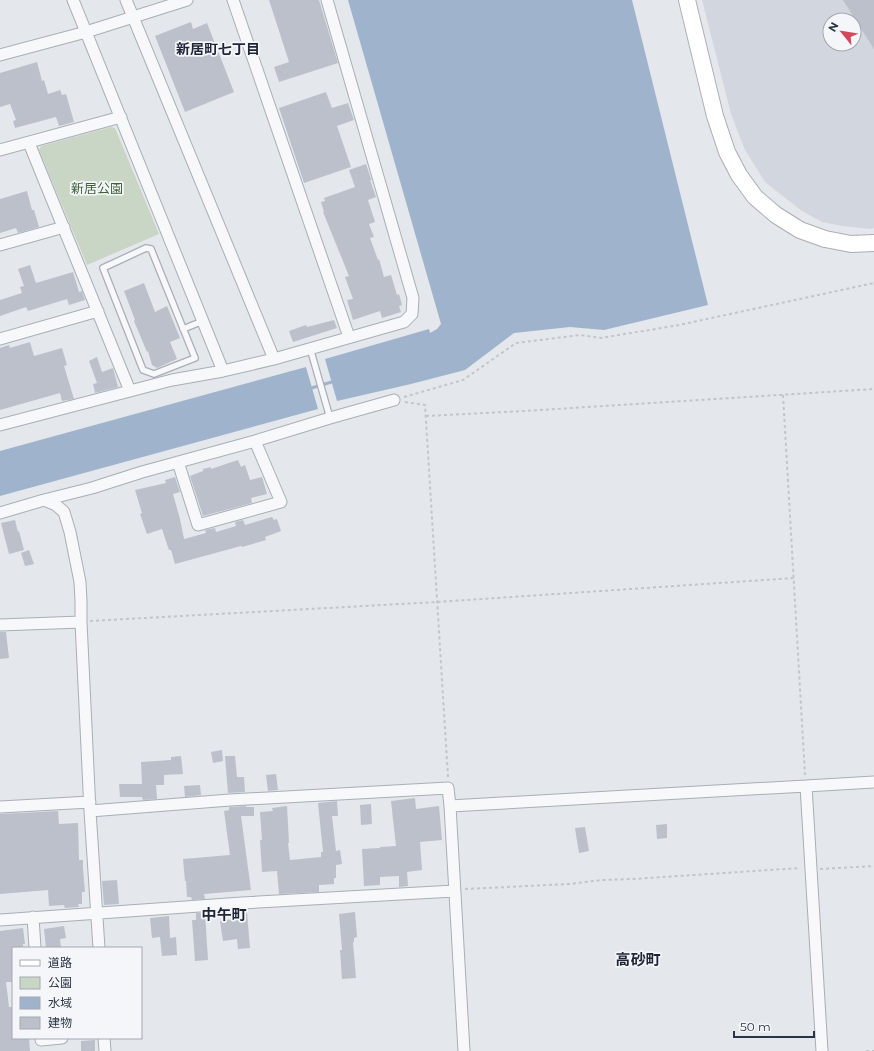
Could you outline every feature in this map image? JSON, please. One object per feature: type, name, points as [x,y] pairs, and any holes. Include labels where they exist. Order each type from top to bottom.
[{"type":"street","points":[[72,0],[121,117],[223,371]]},
{"type":"street","points":[[126,0],[274,359]]},
{"type":"street","points":[[0,55],[86,32],[187,0]]},
{"type":"street","points":[[233,0],[349,337]]},
{"type":"street","points":[[0,425],[172,380],[223,371],[274,359],[404,322],[412,314],[413,298],[328,0]]},
{"type":"street","points":[[687,0],[715,116],[727,152],[739,175],[755,197],[776,215],[800,230],[824,239],[851,244],[874,243]]},
{"type":"street","points":[[0,150],[121,117]]},
{"type":"street","points":[[29,143],[130,391]]},
{"type":"street","points":[[0,245],[64,227]]},
{"type":"street","points":[[0,339],[98,311]]},
{"type":"street","points":[[0,513],[92,488],[394,400]]},
{"type":"street","points":[[178,462],[198,525],[281,502],[255,441]]},
{"type":"street","points":[[44,500],[56,504],[64,512],[70,532],[80,582],[90,807],[99,947]]},
{"type":"street","points":[[0,625],[81,622]]},
{"type":"street","points":[[450,806],[874,782]]},
{"type":"street","points":[[806,786],[822,1051]]},
{"type":"street","points":[[0,807],[90,807],[448,788],[464,1051]]},
{"type":"street","points":[[0,920],[454,890]]},
{"type":"street","points":[[33,918],[35,947]]},
{"type":"street","points":[[41,1039],[42,1051]]},
{"type":"street","points":[[104,1039],[105,1051]]},
{"type":"lane","points":[[146,248],[151,249],[183,329],[195,358],[154,374],[143,370],[103,268],[146,248]]},
{"type":"lane","points":[[183,329],[203,321]]},
{"type":"lane","points":[[310,348],[330,418]]},
{"type":"path","points":[[394,400],[463,380],[516,342],[580,335],[601,338],[663,328],[874,283]]},
{"type":"path","points":[[426,416],[874,389]]},
{"type":"path","points":[[783,395],[806,786]]},
{"type":"path","points":[[394,400],[425,405],[448,788]]},
{"type":"path","points":[[81,622],[437,602],[794,578]]},
{"type":"path","points":[[454,890],[811,868],[818,869],[874,866]]},
{"type":"path","points":[[866,1051],[874,1051]]},
{"type":"shaded area","points":[[702,0],[874,0],[874,228],[842,226],[822,222],[802,211],[765,182],[745,150],[731,114]]},
{"type":"green space","name":"新居公園","points":[[111,127],[115,128],[159,234],[87,265],[39,150],[41,146]]},
{"type":"water","points":[[348,0],[632,0],[708,305],[604,330],[570,327],[514,333],[465,370],[337,401],[325,359],[429,329],[430,333],[437,329],[441,324]]},
{"type":"water","points":[[306,367],[318,409],[0,496],[0,451]]},
{"type":"building","points":[[269,0],[319,0],[338,63],[279,82],[274,67],[289,62]]},
{"type":"building","points":[[843,0],[874,0],[874,49],[862,30],[862,12],[851,12]]},
{"type":"building","points":[[191,22],[193,29],[207,23],[234,92],[185,112],[155,36]]},
{"type":"building","points":[[37,62],[42,81],[44,80],[48,94],[60,90],[62,95],[66,94],[74,122],[59,126],[56,117],[15,128],[13,121],[16,120],[10,104],[0,107],[0,73]]},
{"type":"building","points":[[326,92],[332,108],[348,103],[354,120],[337,126],[351,167],[304,183],[279,108]]},
{"type":"building","points":[[366,164],[376,197],[368,200],[375,222],[369,224],[374,237],[370,238],[378,260],[379,259],[384,277],[391,275],[397,295],[399,294],[402,305],[399,306],[401,312],[382,318],[380,311],[353,320],[347,300],[353,299],[345,277],[349,276],[323,212],[321,202],[325,201],[324,198],[355,187],[349,170]]},
{"type":"building","points":[[27,191],[32,210],[34,210],[39,227],[18,233],[16,228],[0,233],[0,199]]},
{"type":"building","points":[[30,265],[36,283],[73,272],[79,292],[82,291],[85,300],[69,305],[67,299],[28,311],[26,307],[0,316],[0,300],[22,293],[20,287],[24,286],[18,269]]},
{"type":"building","points":[[144,283],[155,312],[167,306],[180,338],[170,342],[177,359],[157,368],[152,365],[148,351],[147,352],[134,321],[135,320],[124,291]]},
{"type":"building","points":[[334,320],[337,328],[293,342],[289,331],[306,325],[307,327]]},
{"type":"building","points":[[30,342],[34,356],[62,348],[67,365],[64,366],[74,399],[62,401],[60,393],[0,410],[0,348],[9,345],[10,348]]},
{"type":"building","points":[[97,357],[102,372],[113,368],[118,387],[95,393],[93,384],[97,383],[89,361]]},
{"type":"building","points":[[238,460],[241,467],[245,465],[250,480],[262,477],[267,494],[251,498],[252,503],[203,516],[190,476],[203,471],[203,469],[211,467],[211,469]]},
{"type":"building","points":[[175,477],[180,492],[173,494],[184,539],[206,533],[205,530],[215,528],[216,532],[236,526],[235,522],[243,520],[245,525],[272,517],[274,520],[277,519],[281,531],[265,537],[266,540],[175,564],[162,529],[147,534],[140,514],[142,513],[135,490],[166,483],[165,480]]},
{"type":"building","points":[[15,520],[24,550],[9,554],[1,523]]},
{"type":"building","points":[[29,550],[34,564],[25,566],[21,553]]},
{"type":"building","points":[[0,632],[6,632],[9,658],[0,659]]},
{"type":"building","points":[[222,750],[223,761],[213,763],[211,752]]},
{"type":"building","points":[[181,756],[183,774],[164,775],[164,785],[156,785],[157,799],[143,800],[142,797],[120,797],[119,784],[142,784],[141,762],[171,760],[171,757]]},
{"type":"building","points":[[225,756],[235,756],[237,777],[244,777],[245,792],[228,793]]},
{"type":"building","points":[[276,774],[278,790],[268,791],[266,775]]},
{"type":"building","points":[[200,785],[201,795],[185,797],[184,786]]},
{"type":"building","points":[[415,798],[416,809],[439,806],[442,840],[420,842],[422,870],[407,872],[408,886],[399,887],[399,876],[380,877],[380,885],[364,886],[362,849],[396,846],[391,801]]},
{"type":"building","points":[[337,801],[338,816],[332,816],[336,851],[340,850],[342,864],[336,865],[336,878],[334,878],[334,884],[319,885],[319,892],[279,894],[277,871],[262,872],[260,812],[273,811],[272,808],[287,806],[290,860],[321,857],[321,852],[323,852],[318,803]]},
{"type":"building","points":[[371,804],[372,824],[361,825],[360,805]]},
{"type":"building","points":[[229,807],[254,807],[254,816],[241,816],[251,890],[204,894],[205,899],[192,900],[191,897],[187,897],[183,859],[230,855],[224,811],[229,810]]},
{"type":"building","points":[[58,811],[59,824],[78,823],[79,860],[83,860],[85,892],[82,892],[82,904],[78,904],[79,907],[65,908],[64,905],[49,906],[48,890],[0,894],[0,814]]},
{"type":"building","points":[[667,824],[667,838],[657,839],[656,825]]},
{"type":"building","points":[[585,827],[589,851],[579,853],[575,828]]},
{"type":"building","points":[[117,880],[119,904],[104,905],[102,881]]},
{"type":"building","points":[[247,912],[250,948],[238,949],[237,939],[223,941],[220,921],[235,919],[235,914]]},
{"type":"building","points":[[355,912],[357,937],[354,938],[353,942],[356,978],[342,979],[340,950],[342,950],[339,914]]},
{"type":"building","points":[[196,913],[205,913],[208,960],[195,961],[192,920],[196,920]]},
{"type":"building","points":[[169,916],[170,938],[176,937],[177,955],[162,956],[160,937],[152,938],[150,918]]},
{"type":"building","points":[[64,926],[66,938],[60,939],[61,947],[46,947],[44,929]]},
{"type":"building","points":[[23,928],[25,944],[23,944],[23,947],[12,947],[12,982],[6,982],[9,1007],[12,1007],[12,1039],[29,1039],[30,1051],[0,1051],[0,931]]},
{"type":"building","points":[[95,1040],[95,1051],[81,1051],[81,1041]]},
{"type":"waterway","points":[[308,389],[335,381]]},
{"type":"district","name":"新居町七丁目","points":[[218,49]]},
{"type":"district","name":"中午町","points":[[224,914]]},
{"type":"district","name":"高砂町","points":[[638,959]]}]
